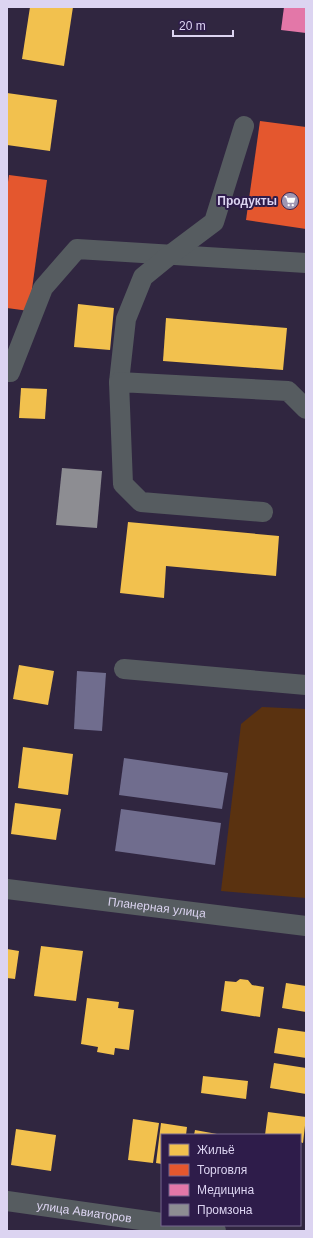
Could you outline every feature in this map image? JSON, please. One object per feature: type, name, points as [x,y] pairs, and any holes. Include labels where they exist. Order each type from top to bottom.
[{"type":"street","points":[[244,126],[214,222],[143,277],[126,319],[119,382],[123,484],[141,502],[263,512]]},
{"type":"street","points":[[7,372],[10,372],[43,288],[77,249],[306,263]]},
{"type":"street","points":[[119,382],[288,391],[306,409]]},
{"type":"street","points":[[124,669],[306,685]]},
{"type":"street","name":"Планерная улица","points":[[7,889],[306,926]]},
{"type":"street","name":"улица Авиаторов","points":[[7,1201],[161,1223]]},
{"type":"street","points":[[181,1226],[216,1231]]},
{"type":"shaded area","points":[[262,707],[306,709],[306,898],[221,891],[241,724]]},
{"type":"building: Жильё","points":[[30,7],[73,7],[64,66],[22,59]]},
{"type":"building: Жильё","points":[[7,93],[57,100],[50,151],[7,145]]},
{"type":"building: Жильё","points":[[78,304],[114,308],[110,350],[74,347]]},
{"type":"building: Жильё","points":[[166,318],[287,328],[283,370],[163,361]]},
{"type":"building: Жильё","points":[[21,388],[47,389],[45,419],[19,418]]},
{"type":"building: Жильё","points":[[128,522],[279,536],[276,576],[166,566],[164,598],[120,593]]},
{"type":"building: Жильё","points":[[19,665],[54,671],[48,705],[13,699]]},
{"type":"building: Жильё","points":[[23,747],[73,754],[68,795],[18,788]]},
{"type":"building: Жильё","points":[[15,803],[61,809],[56,840],[11,834]]},
{"type":"building: Жильё","points":[[41,946],[83,951],[76,1001],[34,996]]},
{"type":"building: Жильё","points":[[7,949],[19,951],[15,979],[7,978]]},
{"type":"building: Жильё","points":[[240,979],[248,980],[252,985],[264,987],[260,1017],[221,1011],[225,981],[236,982]]},
{"type":"building: Жильё","points":[[286,983],[306,986],[306,1012],[282,1008]]},
{"type":"building: Жильё","points":[[87,998],[119,1002],[118,1008],[134,1010],[129,1050],[115,1048],[114,1055],[97,1052],[98,1047],[81,1044]]},
{"type":"building: Жильё","points":[[278,1028],[306,1032],[306,1058],[274,1053]]},
{"type":"building: Жильё","points":[[274,1063],[306,1068],[306,1094],[270,1088]]},
{"type":"building: Жильё","points":[[203,1076],[248,1081],[246,1099],[201,1093]]},
{"type":"building: Жильё","points":[[268,1112],[306,1117],[303,1143],[301,1142],[301,1134],[265,1134]]},
{"type":"building: Жильё","points":[[133,1119],[159,1123],[153,1163],[128,1160]]},
{"type":"building: Жильё","points":[[161,1123],[187,1127],[186,1134],[161,1134],[161,1164],[156,1163]]},
{"type":"building: Жильё","points":[[16,1129],[56,1135],[51,1171],[11,1165]]},
{"type":"building: Жильё","points":[[195,1130],[217,1134],[194,1134]]},
{"type":"building: Торговля","points":[[260,121],[306,127],[306,229],[246,220]]},
{"type":"building: Торговля","points":[[9,175],[47,180],[29,311],[7,308],[7,189]]},
{"type":"building: Медицина","points":[[284,7],[306,7],[306,33],[281,30]]},
{"type":"building: Промзона","points":[[62,468],[102,471],[97,528],[56,525]]},
{"type":"building: Прочее","points":[[77,671],[106,673],[102,731],[74,729]]},
{"type":"building: Прочее","points":[[124,758],[228,773],[222,809],[119,795]]},
{"type":"building: Прочее","points":[[121,809],[221,823],[215,865],[115,851]]},
{"type":"place","name":"Продукты","points":[[290,201]]}]
